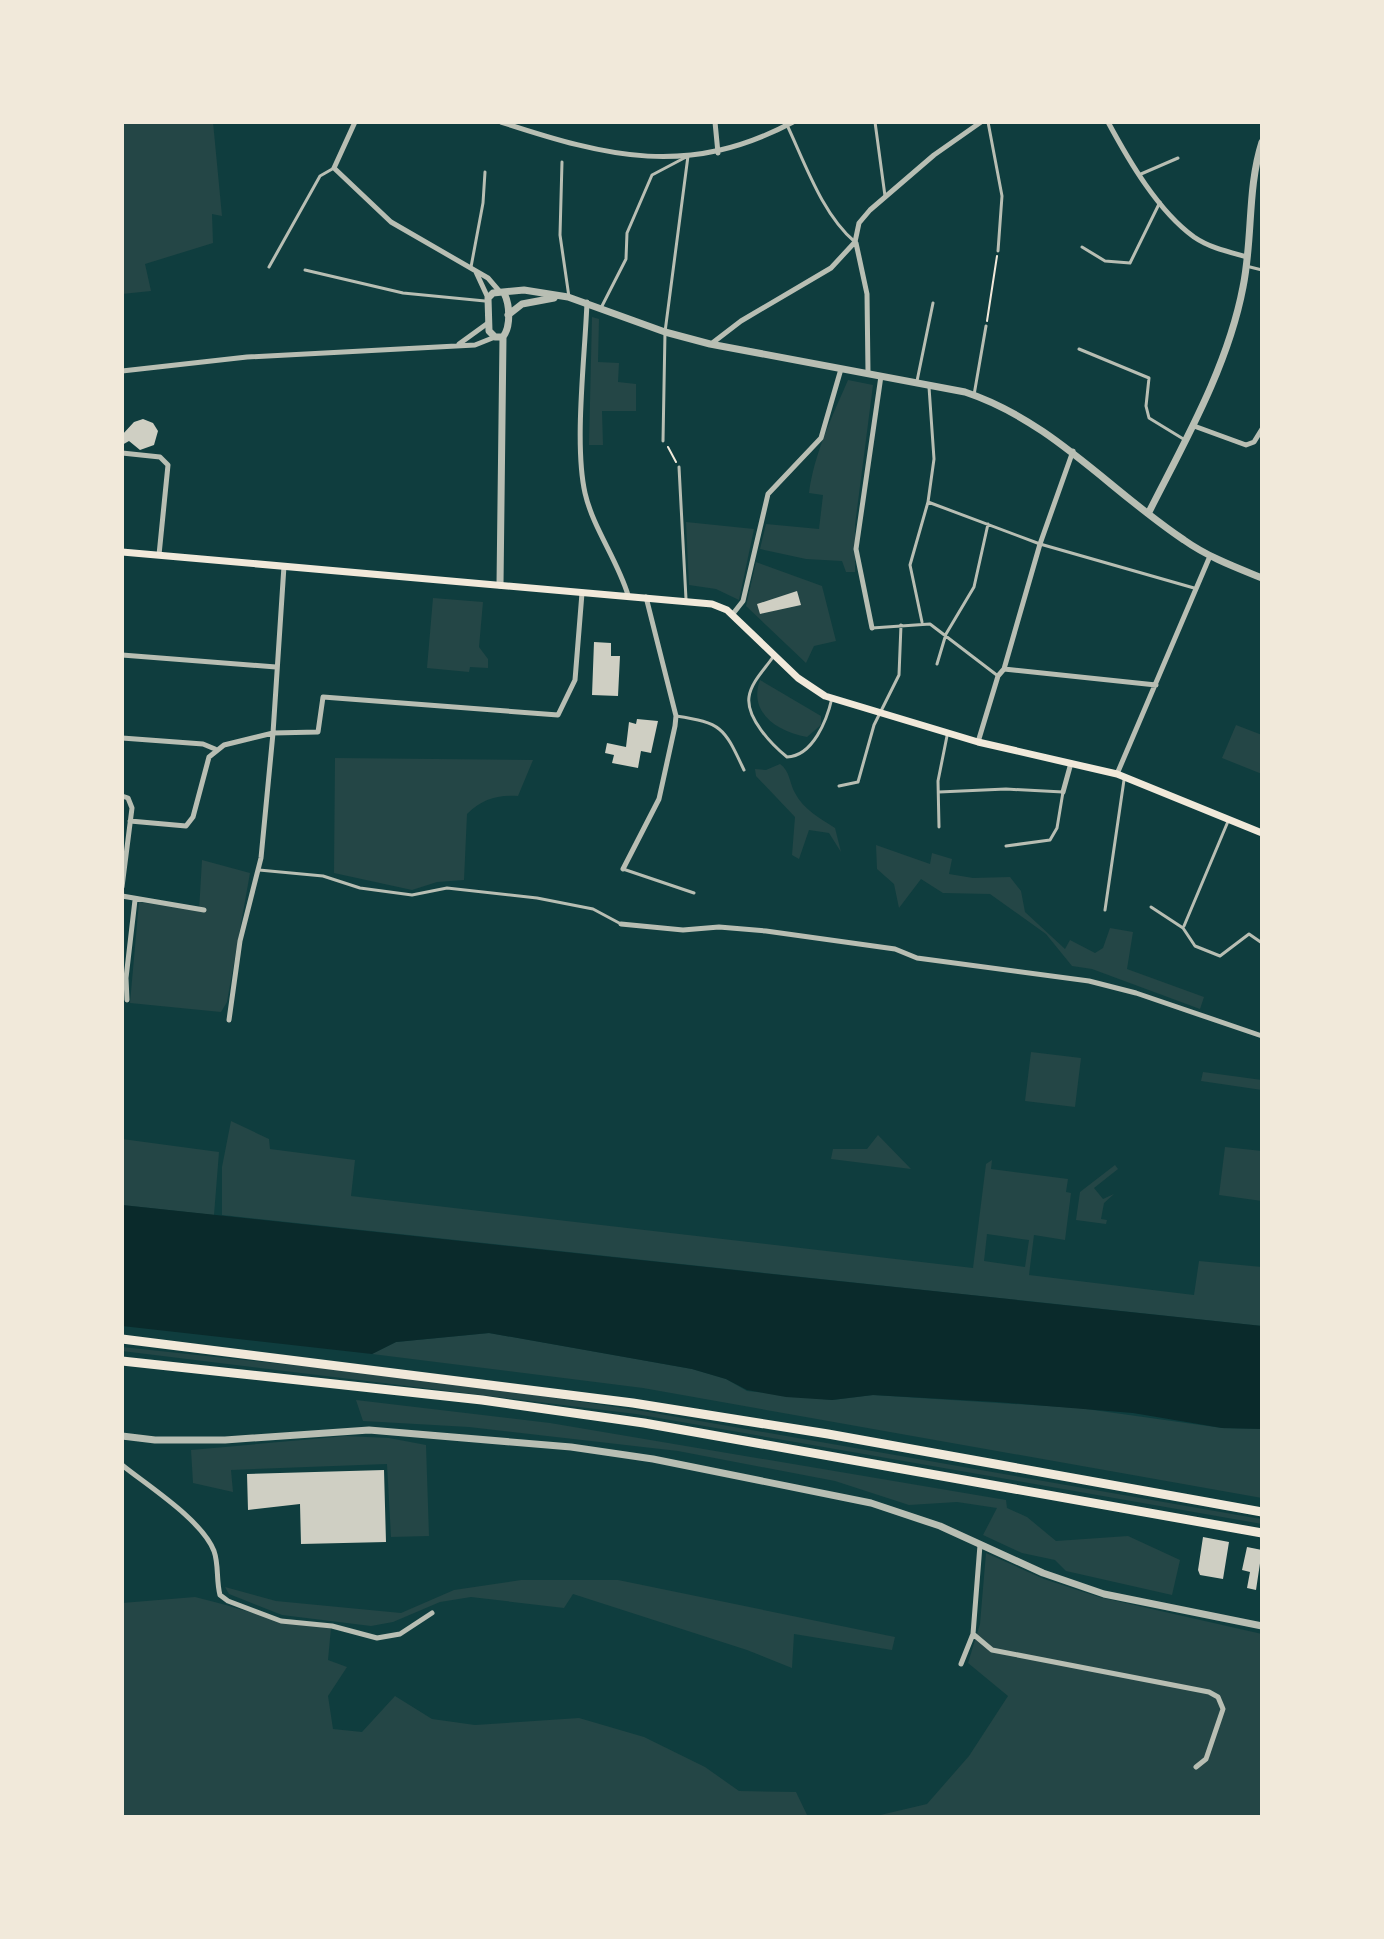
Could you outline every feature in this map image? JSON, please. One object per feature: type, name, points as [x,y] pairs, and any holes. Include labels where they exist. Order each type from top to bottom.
[{"type":"highway","points":[[122,1339],[633,1403],[828,1434],[1262,1512]]},
{"type":"highway","points":[[122,1361],[468,1398],[644,1423],[1262,1533]]},
{"type":"main road","points":[[122,552],[686,599],[712,604],[732,615],[798,678],[832,698],[978,742],[1121,775],[1262,833]]},
{"type":"street","points":[[122,371],[247,357],[481,344],[508,330],[508,315],[502,293],[488,278],[391,222],[334,168],[355,122]]},
{"type":"street","points":[[501,122],[609,153],[688,156],[718,153],[750,144],[790,124]]},
{"type":"street","points":[[715,122],[718,153]]},
{"type":"street","points":[[868,372],[867,294],[855,242],[859,223],[885,196],[981,122]]},
{"type":"street","points":[[1108,122],[1160,201],[1195,237],[1247,261]]},
{"type":"street","points":[[1149,512],[1194,426],[1231,328],[1247,261],[1251,195],[1262,142]]},
{"type":"street","points":[[710,344],[741,321],[831,268],[855,242]]},
{"type":"street","points":[[473,270],[488,299],[489,331],[499,337]]},
{"type":"street","points":[[488,299],[502,293],[524,290],[568,297],[587,301],[665,332],[710,344],[882,374],[974,395],[1016,413],[1073,450],[1149,512],[1210,556],[1262,578]]},
{"type":"street","points":[[508,315],[530,301],[568,297]]},
{"type":"street","points":[[587,301],[582,460],[584,491],[591,513],[619,564],[628,595]]},
{"type":"street","points":[[458,344],[488,323]]},
{"type":"street","points":[[499,337],[500,585]]},
{"type":"street","points":[[732,615],[743,601],[768,494],[821,438],[842,368]]},
{"type":"street","points":[[872,628],[856,549],[882,374]]},
{"type":"street","points":[[1194,426],[1246,445],[1254,442],[1262,429]]},
{"type":"street","points":[[978,742],[1073,450]]},
{"type":"street","points":[[122,453],[160,457],[168,465],[159,555]]},
{"type":"street","points":[[1121,775],[1210,556]]},
{"type":"street","points":[[229,1020],[240,941],[259,870],[273,733],[284,566]]},
{"type":"street","points":[[130,821],[186,826],[190,822],[209,757],[215,749],[273,733],[318,732],[323,697],[558,715],[575,680],[582,592]]},
{"type":"street","points":[[623,869],[659,799],[673,744],[676,716],[646,596]]},
{"type":"street","points":[[122,655],[276,667]]},
{"type":"street","points":[[1004,669],[1156,685]]},
{"type":"street","points":[[122,738],[203,744],[215,749]]},
{"type":"street","points":[[1063,792],[1071,763]]},
{"type":"street","points":[[122,796],[128,798],[132,808],[122,887]]},
{"type":"street","points":[[122,896],[204,910]]},
{"type":"street","points":[[127,1000],[126,978],[135,900]]},
{"type":"street","points":[[621,924],[683,930],[719,927],[766,931],[895,949],[917,958],[1089,981],[1136,993],[1262,1036]]},
{"type":"street","points":[[122,1436],[155,1440],[225,1440],[369,1430],[571,1447],[667,1461],[811,1489],[926,1521],[1043,1573],[1104,1594],[1262,1626]]},
{"type":"street","points":[[122,1465],[209,1540],[217,1566],[220,1595],[228,1601],[281,1621],[332,1626],[377,1638],[400,1634],[432,1613]]},
{"type":"street","points":[[961,1664],[973,1634],[980,1545]]},
{"type":"street","points":[[973,1634],[992,1650],[1209,1692],[1218,1697],[1223,1709],[1206,1759],[1196,1767]]},
{"type":"lane","points":[[875,122],[885,196]]},
{"type":"lane","points":[[988,122],[1002,196],[998,251]]},
{"type":"lane","points":[[790,124],[828,207],[844,233],[855,242]]},
{"type":"lane","points":[[602,307],[626,259],[627,233],[652,175],[688,156]]},
{"type":"lane","points":[[663,441],[665,332],[688,156]]},
{"type":"lane","points":[[1141,174],[1178,158]]},
{"type":"lane","points":[[562,162],[560,235],[568,297]]},
{"type":"lane","points":[[269,267],[320,176],[334,168]]},
{"type":"lane","points":[[473,270],[485,172]]},
{"type":"lane","points":[[1251,195],[1262,197]]},
{"type":"lane","points":[[1082,247],[1105,261],[1130,263],[1160,201]]},
{"type":"lane","points":[[1247,261],[1262,270]]},
{"type":"lane","points":[[305,270],[359,280],[403,293],[488,299]]},
{"type":"lane","points":[[917,381],[933,303]]},
{"type":"lane","points":[[974,395],[986,326]]},
{"type":"lane","points":[[1079,349],[1149,378],[1146,406],[1149,418],[1185,440]]},
{"type":"lane","points":[[922,622],[910,565],[928,502],[934,459],[928,384]]},
{"type":"lane","points":[[679,467],[686,599]]},
{"type":"lane","points":[[928,502],[1040,544],[1195,589]]},
{"type":"lane","points":[[937,664],[946,634],[974,587],[988,524]]},
{"type":"lane","points":[[872,628],[922,622],[946,634],[998,676]]},
{"type":"lane","points":[[839,786],[858,782],[874,725],[899,675],[901,625]]},
{"type":"lane","points":[[774,655],[752,686],[749,703],[761,729],[787,757],[802,752],[826,723],[832,698]]},
{"type":"lane","points":[[676,716],[712,721],[723,729],[744,770]]},
{"type":"lane","points":[[939,827],[939,792],[948,733]]},
{"type":"lane","points":[[1105,910],[1121,775]]},
{"type":"lane","points":[[939,792],[1006,789],[1063,792],[1057,828],[1050,840],[1040,844],[1006,846]]},
{"type":"lane","points":[[1183,928],[1229,819]]},
{"type":"lane","points":[[623,869],[694,893]]},
{"type":"lane","points":[[259,870],[323,876],[360,888],[412,895],[447,888],[537,898],[593,909],[621,924]]},
{"type":"lane","points":[[1151,907],[1183,928],[1195,946],[1220,956],[1249,934],[1262,943]]},
{"type":"path","points":[[986,326],[997,261]]},
{"type":"path","points":[[663,441],[679,467]]},
{"type":"shaded area","points":[[122,122],[213,122],[222,216],[212,214],[213,243],[145,264],[151,291],[122,294]]},
{"type":"shaded area","points":[[592,317],[599,319],[598,362],[619,363],[618,382],[636,384],[636,411],[602,411],[603,445],[589,445]]},
{"type":"shaded area","points":[[848,380],[873,385],[855,525],[855,572],[846,572],[842,561],[806,559],[760,549],[766,524],[819,529],[823,495],[809,493],[811,478],[824,436]]},
{"type":"shaded area","points":[[686,522],[754,529],[739,600],[716,589],[689,585]]},
{"type":"shaded area","points":[[756,562],[822,586],[836,641],[814,646],[806,663],[746,606]]},
{"type":"shaded area","points":[[433,598],[483,602],[479,647],[488,659],[488,668],[470,667],[469,672],[427,668]]},
{"type":"shaded area","points":[[760,680],[821,716],[821,725],[807,737],[776,725],[768,719],[758,702]]},
{"type":"shaded area","points":[[1236,725],[1262,735],[1262,774],[1222,758]]},
{"type":"shaded area","points":[[335,758],[533,760],[518,796],[490,799],[467,814],[464,880],[437,882],[412,890],[334,873]]},
{"type":"shaded area","points":[[780,764],[803,804],[835,828],[841,852],[829,833],[809,830],[799,859],[792,855],[795,817],[756,776],[755,769],[766,770]]},
{"type":"shaded area","points":[[876,845],[930,864],[932,853],[952,859],[949,874],[973,878],[1010,877],[1021,891],[1025,912],[1065,949],[1070,940],[1095,953],[1103,948],[1110,928],[1133,932],[1127,969],[1204,997],[1200,1009],[1092,969],[1072,966],[1046,934],[990,894],[943,893],[921,879],[899,908],[894,884],[877,869]]},
{"type":"shaded area","points":[[202,860],[250,873],[227,1002],[221,1012],[130,1003],[139,902],[199,911]]},
{"type":"shaded area","points":[[1031,1052],[1081,1058],[1075,1107],[1025,1101]]},
{"type":"shaded area","points":[[1203,1072],[1262,1080],[1262,1090],[1201,1081]]},
{"type":"shaded area","points":[[231,1121],[269,1139],[270,1149],[355,1160],[351,1196],[973,1268],[986,1164],[992,1160],[991,1169],[1068,1179],[1066,1192],[1071,1193],[1065,1240],[1034,1235],[1029,1275],[1194,1295],[1199,1261],[1262,1267],[1262,1326],[222,1215],[222,1167]],"holes":[[[987,1234],[1029,1240],[1025,1267],[984,1261]]]},
{"type":"shaded area","points":[[878,1135],[911,1169],[831,1159],[833,1149],[867,1149]]},
{"type":"shaded area","points":[[122,1139],[219,1152],[214,1215],[122,1205]]},
{"type":"shaded area","points":[[1225,1147],[1262,1151],[1262,1201],[1219,1195]]},
{"type":"shaded area","points":[[1115,1165],[1118,1169],[1094,1188],[1103,1199],[1114,1194],[1104,1203],[1101,1219],[1107,1220],[1106,1224],[1076,1220],[1080,1192]]},
{"type":"shaded area","points":[[122,1205],[1262,1326],[1262,1429],[1222,1428],[1133,1413],[996,1402],[873,1395],[832,1400],[786,1397],[747,1390],[726,1379],[692,1369],[489,1333],[396,1342],[372,1354],[122,1326]]},
{"type":"shaded area","points":[[489,1333],[692,1369],[726,1379],[747,1391],[832,1400],[873,1395],[1079,1408],[1222,1428],[1262,1429],[1262,1498],[643,1388],[372,1354],[396,1342]]},
{"type":"shaded area","points":[[122,1347],[416,1378],[637,1410],[1262,1519],[1262,1524],[636,1414],[122,1351]]},
{"type":"shaded area","points":[[356,1400],[550,1423],[1006,1500],[1007,1508],[1027,1517],[1056,1541],[1128,1536],[1180,1560],[1172,1595],[1066,1571],[1055,1560],[1022,1553],[983,1535],[997,1508],[957,1502],[909,1505],[835,1481],[678,1451],[469,1427],[363,1421]]},
{"type":"shaded area","points":[[346,1436],[389,1438],[426,1445],[429,1536],[391,1537],[387,1464],[231,1470],[233,1492],[193,1483],[191,1450]]},
{"type":"shaded area","points":[[986,1553],[1044,1579],[1099,1597],[1262,1634],[1262,1817],[872,1817],[927,1804],[969,1756],[1008,1696],[968,1663],[980,1624]]},
{"type":"shaded area","points":[[521,1580],[618,1580],[895,1637],[892,1650],[794,1634],[792,1668],[747,1650],[573,1594],[564,1608],[471,1597],[440,1602],[393,1622],[371,1626],[282,1615],[229,1594],[225,1587],[276,1601],[401,1613],[454,1590]]},
{"type":"shaded area","points":[[195,1597],[279,1620],[331,1628],[328,1660],[347,1667],[328,1696],[333,1729],[362,1732],[395,1696],[432,1719],[475,1725],[579,1718],[644,1737],[705,1767],[739,1791],[796,1792],[808,1817],[122,1817],[122,1603]]},
{"type":"building","points":[[143,419],[153,423],[158,431],[154,445],[140,450],[129,441],[122,445],[122,435],[134,422]]},
{"type":"building","points":[[797,591],[801,605],[760,614],[757,604]]},
{"type":"building","points":[[594,642],[611,643],[611,656],[620,656],[618,696],[592,695]]},
{"type":"building","points":[[637,719],[658,721],[651,753],[641,751],[638,768],[612,763],[614,755],[605,753],[607,743],[626,747],[629,722],[636,724]]},
{"type":"building","points":[[384,1470],[386,1542],[301,1544],[300,1504],[248,1510],[247,1474]]},
{"type":"building","points":[[1203,1537],[1229,1542],[1223,1579],[1200,1575]]},
{"type":"building","points":[[1247,1547],[1262,1550],[1256,1590],[1247,1588],[1250,1572],[1242,1570]]}]
